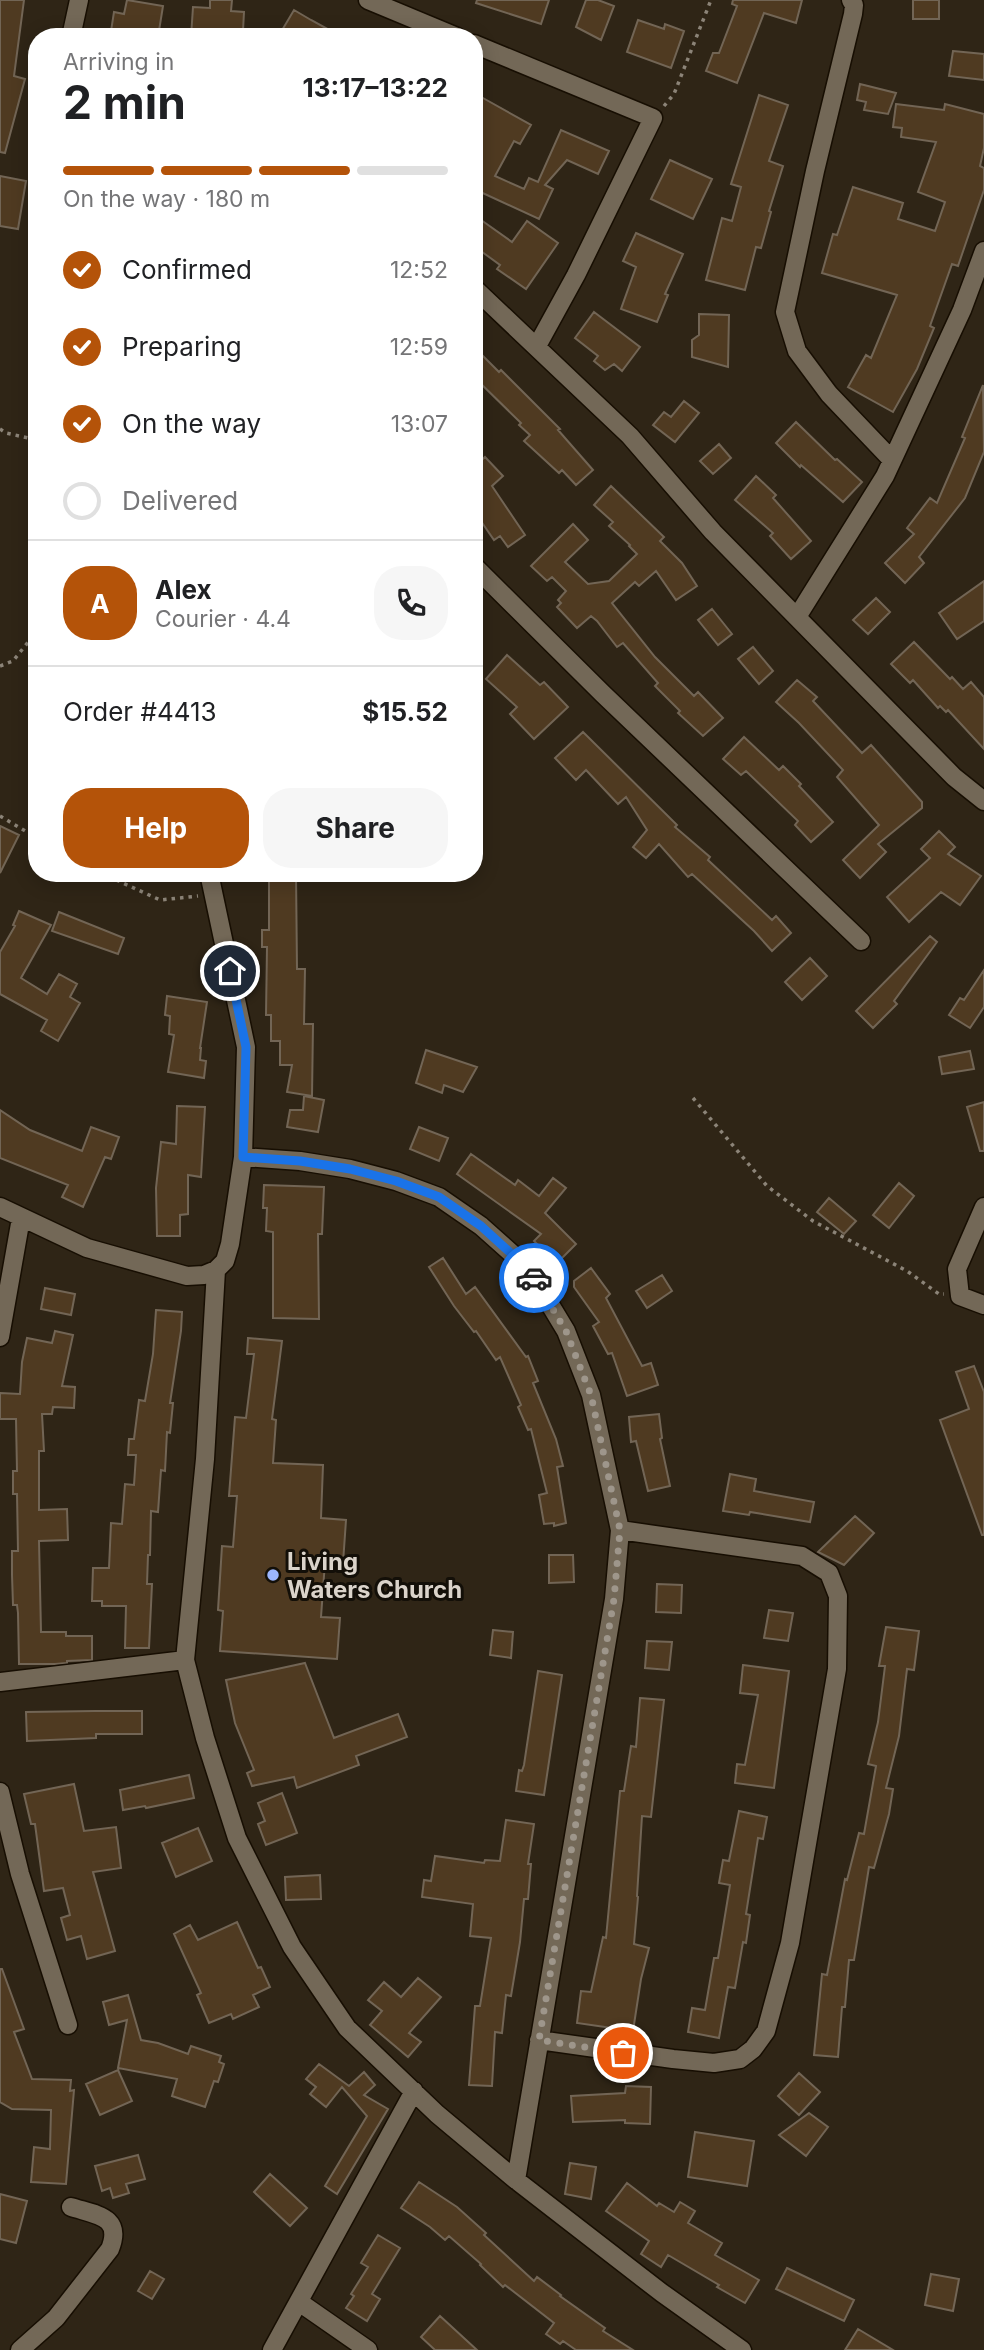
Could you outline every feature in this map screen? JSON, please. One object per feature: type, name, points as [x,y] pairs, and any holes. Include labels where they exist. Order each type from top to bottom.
[{"type":"street","points":[[73,28],[79,0]]},
{"type":"street","points":[[368,0],[435,28]]},
{"type":"street","points":[[851,0],[854,5],[853,14],[785,312],[797,351],[829,394],[892,460]]},
{"type":"street","points":[[483,48],[653,118],[576,275],[537,346]]},
{"type":"street","points":[[797,617],[884,476],[962,310],[984,251]]},
{"type":"street","points":[[483,296],[630,436],[713,532],[954,777],[984,801]]},
{"type":"street","points":[[483,575],[861,941]]},
{"type":"street","points":[[0,1207],[88,1248],[187,1276],[204,1275],[216,1270],[225,1261],[243,1157],[246,1047],[211,882]]},
{"type":"street","points":[[243,1157],[300,1161],[350,1169],[396,1181],[439,1197],[481,1226],[527,1268],[566,1331],[591,1395],[620,1530],[614,1599],[516,2180]]},
{"type":"street","points":[[984,1207],[957,1269],[960,1296],[984,1305]]},
{"type":"street","points":[[0,1337],[21,1217]]},
{"type":"street","points":[[216,1270],[205,1459],[185,1660],[205,1738],[237,1838],[292,1947],[347,2028],[437,2114],[516,2180],[662,2293],[742,2350]]},
{"type":"street","points":[[539,2040],[714,2063],[740,2059],[753,2049],[765,2031],[790,1943],[837,1669],[838,1595],[829,1573],[802,1556],[620,1530]]},
{"type":"street","points":[[0,1682],[185,1660]]},
{"type":"street","points":[[0,1792],[20,1874],[68,2025]]},
{"type":"street","points":[[272,2350],[414,2091]]},
{"type":"street","points":[[20,2350],[56,2318],[110,2249],[115,2236],[112,2224],[104,2218],[71,2207]]},
{"type":"street","points":[[299,2302],[368,2350]]},
{"type":"path","points":[[653,118],[674,94],[711,0]]},
{"type":"path","points":[[0,429],[28,438]]},
{"type":"path","points":[[0,666],[13,661],[28,642]]},
{"type":"path","points":[[0,817],[28,833]]},
{"type":"path","points":[[120,882],[160,900],[214,894]]},
{"type":"path","points":[[693,1098],[767,1186],[813,1221],[907,1272],[939,1294],[960,1296]]},
{"type":"building","points":[[0,0],[24,0],[14,76],[25,79],[5,153],[0,152]]},
{"type":"building","points":[[127,0],[163,6],[159,28],[111,28],[114,12],[124,14]]},
{"type":"building","points":[[210,0],[232,0],[231,11],[244,12],[243,28],[192,28],[193,7],[210,8]]},
{"type":"building","points":[[477,0],[549,0],[541,24],[476,3]]},
{"type":"building","points":[[586,0],[598,0],[614,6],[601,40],[576,27]]},
{"type":"building","points":[[733,0],[802,0],[796,23],[764,13],[737,83],[706,71],[713,53],[719,53],[737,6],[732,4]]},
{"type":"building","points":[[913,0],[939,0],[939,19],[913,19]]},
{"type":"building","points":[[294,10],[326,28],[283,28]]},
{"type":"building","points":[[638,20],[664,29],[665,24],[684,31],[671,68],[627,52]]},
{"type":"building","points":[[953,51],[984,54],[984,80],[949,76]]},
{"type":"building","points":[[860,84],[896,93],[888,114],[864,110],[866,102],[857,100]]},
{"type":"building","points":[[759,95],[788,105],[769,161],[783,166],[761,248],[756,247],[745,290],[706,280],[722,218],[732,221],[741,187],[731,184]]},
{"type":"building","points":[[483,98],[531,125],[520,144],[514,141],[495,176],[524,189],[529,178],[538,182],[561,130],[609,151],[598,174],[567,160],[545,185],[553,189],[539,219],[483,193]]},
{"type":"building","points":[[896,104],[944,110],[945,104],[984,114],[984,148],[980,166],[984,168],[984,190],[958,266],[952,264],[930,326],[934,328],[917,369],[893,412],[848,387],[866,355],[871,358],[897,295],[822,273],[833,234],[837,235],[853,187],[903,203],[898,219],[935,231],[945,202],[918,192],[936,142],[901,137],[902,128],[893,127]]},
{"type":"building","points":[[670,160],[712,179],[693,219],[651,199]]},
{"type":"building","points":[[0,176],[26,181],[18,229],[0,226]]},
{"type":"building","points":[[483,221],[512,242],[527,221],[558,243],[526,289],[497,269],[500,265],[483,253]]},
{"type":"building","points":[[636,233],[683,254],[665,294],[668,295],[657,322],[621,309],[636,267],[623,261]]},
{"type":"building","points":[[594,312],[640,347],[622,371],[614,364],[605,370],[594,361],[598,356],[575,338]]},
{"type":"building","points":[[699,314],[729,315],[728,367],[692,357],[692,340],[699,335]]},
{"type":"building","points":[[483,356],[499,372],[501,370],[560,429],[558,430],[593,470],[576,485],[562,470],[559,473],[524,441],[530,435],[519,425],[521,423],[483,386]]},
{"type":"building","points":[[983,385],[984,452],[965,498],[919,557],[924,563],[905,583],[885,563],[914,534],[907,528],[930,498],[937,503],[965,438],[962,437]]},
{"type":"building","points":[[684,401],[699,413],[675,442],[653,425],[664,412],[671,417]]},
{"type":"building","points":[[796,422],[862,482],[843,502],[801,465],[800,467],[776,443]]},
{"type":"building","points":[[719,444],[731,458],[713,474],[700,461]]},
{"type":"building","points":[[485,457],[503,476],[492,486],[525,535],[508,547],[500,536],[494,540],[483,524]]},
{"type":"building","points":[[756,476],[776,495],[773,498],[811,541],[791,559],[770,536],[773,533],[735,500]]},
{"type":"building","points":[[611,486],[664,537],[660,541],[682,563],[697,586],[676,600],[656,571],[639,586],[635,582],[612,603],[655,657],[694,696],[698,692],[723,718],[703,736],[678,713],[680,711],[655,686],[658,683],[623,643],[617,647],[591,616],[577,628],[557,607],[561,603],[558,600],[566,591],[552,577],[547,581],[531,566],[573,524],[588,540],[565,562],[588,584],[609,581],[637,554],[609,526],[613,522],[594,505]]},
{"type":"building","points":[[984,581],[984,621],[957,639],[939,613]]},
{"type":"building","points":[[876,598],[890,612],[868,634],[853,620]]},
{"type":"building","points":[[712,609],[732,634],[718,645],[698,620]]},
{"type":"building","points":[[914,642],[950,679],[952,677],[963,689],[971,682],[984,697],[984,749],[948,710],[946,712],[940,706],[938,708],[913,680],[910,683],[891,664]]},
{"type":"building","points":[[753,647],[773,671],[759,684],[738,659]]},
{"type":"building","points":[[507,655],[540,685],[544,682],[568,707],[534,739],[510,714],[517,707],[486,679]]},
{"type":"building","points":[[797,680],[817,697],[813,701],[862,753],[871,745],[922,802],[922,808],[878,844],[886,852],[860,878],[843,860],[879,825],[837,777],[843,770],[776,702]]},
{"type":"building","points":[[583,732],[677,825],[675,827],[710,857],[708,860],[772,920],[776,916],[791,933],[772,951],[692,874],[688,877],[659,844],[646,858],[633,847],[647,830],[626,797],[618,804],[586,770],[576,780],[555,758]]},
{"type":"building","points":[[744,737],[779,770],[783,766],[833,822],[811,842],[795,825],[798,821],[746,771],[741,775],[723,759]]},
{"type":"building","points":[[0,826],[19,835],[0,873]]},
{"type":"building","points":[[939,831],[955,847],[948,854],[981,876],[960,905],[941,892],[909,922],[887,897],[930,858],[921,849]]},
{"type":"building","points":[[269,882],[296,882],[297,969],[305,969],[304,1024],[313,1024],[312,1096],[287,1092],[292,1065],[280,1065],[280,1041],[271,1041],[271,1015],[266,1015],[267,947],[262,947],[262,930],[269,930]]},
{"type":"building","points":[[19,911],[51,925],[21,978],[47,994],[59,974],[77,984],[70,997],[80,1003],[58,1041],[41,1031],[47,1020],[0,994],[0,952],[15,926],[13,925]]},
{"type":"building","points":[[59,912],[124,938],[118,954],[52,931]]},
{"type":"building","points":[[930,936],[937,942],[894,1001],[897,1004],[873,1028],[856,1011]]},
{"type":"building","points":[[810,958],[827,976],[802,1000],[785,982]]},
{"type":"building","points":[[984,970],[984,1007],[970,1028],[949,1015],[960,998],[964,1000]]},
{"type":"building","points":[[167,996],[207,1002],[200,1048],[200,1060],[206,1061],[204,1078],[168,1072],[174,1035],[169,1034],[170,1016],[165,1015]]},
{"type":"building","points":[[426,1050],[477,1067],[463,1092],[444,1085],[442,1093],[416,1083]]},
{"type":"building","points":[[970,1051],[974,1069],[942,1074],[939,1057]]},
{"type":"building","points":[[304,1096],[324,1100],[318,1132],[287,1127],[290,1110],[303,1110]]},
{"type":"building","points":[[984,1102],[984,1151],[980,1151],[967,1107]]},
{"type":"building","points":[[177,1106],[205,1107],[201,1177],[188,1175],[188,1214],[180,1215],[180,1236],[157,1236],[156,1188],[161,1142],[176,1144]]},
{"type":"building","points":[[0,1110],[30,1130],[82,1151],[91,1127],[119,1137],[111,1159],[105,1157],[83,1207],[62,1197],[68,1185],[0,1158]]},
{"type":"building","points":[[419,1127],[448,1138],[439,1161],[410,1149]]},
{"type":"building","points":[[471,1154],[515,1185],[518,1180],[539,1196],[553,1178],[566,1188],[545,1213],[576,1244],[557,1263],[534,1241],[541,1234],[457,1174]]},
{"type":"building","points":[[899,1183],[914,1196],[889,1228],[873,1215]]},
{"type":"building","points":[[264,1185],[324,1187],[322,1234],[318,1234],[319,1319],[273,1318],[273,1232],[266,1231]]},
{"type":"building","points":[[829,1198],[856,1221],[844,1234],[817,1212]]},
{"type":"building","points":[[443,1258],[466,1294],[475,1287],[526,1357],[528,1356],[538,1381],[533,1383],[556,1439],[563,1466],[557,1467],[566,1523],[554,1526],[554,1523],[544,1524],[539,1495],[547,1493],[531,1429],[528,1430],[518,1407],[521,1405],[500,1357],[496,1360],[454,1306],[429,1267]]},
{"type":"building","points":[[591,1268],[610,1294],[606,1298],[642,1366],[651,1363],[658,1385],[627,1396],[612,1353],[608,1354],[593,1326],[599,1322],[574,1287],[574,1281]]},
{"type":"building","points":[[662,1275],[672,1291],[647,1308],[636,1291]]},
{"type":"building","points":[[45,1288],[75,1294],[71,1315],[41,1309]]},
{"type":"building","points":[[156,1310],[182,1312],[181,1331],[170,1403],[173,1403],[170,1433],[167,1432],[165,1471],[161,1470],[158,1512],[151,1511],[147,1584],[152,1584],[149,1648],[125,1648],[126,1606],[102,1606],[102,1601],[92,1601],[93,1568],[109,1568],[111,1523],[122,1524],[125,1484],[134,1485],[136,1455],[128,1455],[129,1439],[134,1439],[139,1400],[145,1401],[153,1354]]},
{"type":"building","points":[[55,1331],[73,1335],[62,1386],[75,1387],[74,1408],[53,1407],[52,1414],[42,1414],[44,1451],[39,1451],[39,1510],[67,1509],[68,1540],[39,1541],[41,1632],[92,1636],[92,1660],[19,1664],[18,1613],[17,1605],[13,1605],[12,1575],[12,1551],[18,1551],[17,1494],[13,1494],[13,1471],[17,1471],[16,1419],[0,1419],[0,1393],[20,1394],[27,1338],[52,1343]]},
{"type":"building","name":"Living Waters Church","points":[[248,1338],[282,1341],[272,1419],[276,1420],[273,1463],[323,1465],[321,1518],[346,1520],[343,1563],[325,1562],[321,1617],[340,1618],[337,1659],[220,1651],[223,1611],[218,1610],[222,1546],[233,1547],[237,1496],[229,1496],[235,1417],[246,1418],[254,1354],[247,1354]]},
{"type":"building","points":[[974,1366],[984,1392],[984,1535],[940,1420],[969,1409],[956,1372]]},
{"type":"building","points":[[659,1414],[660,1439],[670,1486],[648,1491],[636,1441],[631,1442],[629,1417]]},
{"type":"building","points":[[730,1474],[756,1479],[754,1491],[814,1502],[810,1522],[750,1512],[749,1515],[723,1511]]},
{"type":"building","points":[[855,1516],[874,1533],[844,1565],[818,1552]]},
{"type":"building","points":[[549,1555],[573,1555],[574,1582],[549,1583]]},
{"type":"building","points":[[657,1584],[682,1585],[681,1613],[656,1612]]},
{"type":"building","points":[[769,1610],[793,1613],[788,1641],[764,1638]]},
{"type":"building","points":[[886,1627],[919,1631],[914,1670],[907,1669],[899,1736],[886,1788],[893,1789],[889,1814],[874,1868],[869,1867],[854,1960],[849,1960],[838,2057],[814,2055],[822,1974],[827,1975],[845,1879],[847,1880],[859,1833],[864,1834],[876,1766],[868,1764],[878,1722],[885,1666],[879,1666]]},
{"type":"building","points":[[493,1630],[513,1632],[511,1658],[490,1655]]},
{"type":"building","points":[[647,1641],[672,1642],[669,1670],[645,1668]]},
{"type":"building","points":[[305,1663],[334,1738],[398,1714],[407,1737],[356,1756],[359,1765],[297,1788],[294,1777],[252,1786],[247,1773],[254,1770],[235,1723],[226,1680]]},
{"type":"building","points":[[743,1665],[789,1671],[774,1788],[735,1783],[737,1764],[745,1765],[758,1695],[740,1693]]},
{"type":"building","points":[[538,1671],[562,1675],[544,1795],[516,1791],[519,1770],[522,1771],[524,1765]]},
{"type":"building","points":[[640,1698],[664,1700],[651,1817],[642,1816],[634,1944],[649,1948],[633,2031],[577,2023],[581,1991],[591,1992],[603,1937],[606,1938],[620,1791],[624,1791],[631,1746],[636,1747]]},
{"type":"building","points":[[142,1711],[142,1734],[96,1734],[96,1738],[27,1741],[26,1712]]},
{"type":"building","points":[[189,1775],[194,1798],[123,1810],[120,1790]]},
{"type":"building","points":[[74,1784],[84,1831],[116,1827],[121,1868],[93,1872],[115,1951],[87,1959],[81,1936],[67,1940],[61,1918],[70,1915],[63,1888],[44,1891],[35,1824],[31,1824],[24,1794]]},
{"type":"building","points":[[282,1793],[297,1833],[266,1845],[258,1824],[265,1821],[258,1803]]},
{"type":"building","points":[[739,1811],[767,1817],[763,1839],[758,1838],[746,1914],[750,1915],[746,1943],[743,1942],[735,1988],[728,1987],[719,2038],[688,2032],[692,2008],[705,2010],[714,1958],[718,1958],[730,1885],[719,1883],[723,1860],[729,1861]]},
{"type":"building","points":[[506,1820],[534,1824],[528,1864],[531,1864],[528,1899],[524,1899],[520,1942],[511,1996],[506,1995],[502,2033],[495,2032],[492,2086],[469,2085],[475,2006],[480,2006],[491,1938],[470,1936],[473,1904],[422,1897],[424,1880],[431,1881],[435,1856],[484,1863],[485,1860],[500,1861]]},
{"type":"building","points":[[198,1828],[212,1861],[176,1877],[162,1843]]},
{"type":"building","points":[[320,1875],[321,1899],[286,1900],[285,1877]]},
{"type":"building","points":[[237,1922],[270,1987],[253,1995],[259,2007],[233,2019],[231,2014],[209,2023],[197,1995],[201,1993],[174,1934],[190,1925],[198,1940]]},
{"type":"building","points":[[0,1969],[24,2029],[14,2032],[32,2079],[71,2080],[70,2091],[74,2090],[66,2184],[31,2182],[34,2147],[50,2149],[51,2110],[12,2109],[0,2102]]},
{"type":"building","points":[[418,1978],[441,1997],[409,2033],[421,2042],[408,2057],[370,2025],[382,2011],[368,2000],[384,1982],[401,1997]]},
{"type":"building","points":[[128,1995],[141,2040],[188,2054],[191,2046],[221,2056],[219,2062],[224,2064],[218,2082],[214,2081],[205,2107],[172,2096],[177,2079],[118,2068],[127,2020],[109,2025],[103,2002]]},
{"type":"building","points":[[319,2064],[349,2086],[364,2072],[375,2085],[364,2095],[388,2109],[337,2194],[325,2186],[367,2116],[342,2087],[326,2107],[310,2094],[316,2087],[306,2079]]},
{"type":"building","points":[[118,2070],[132,2101],[100,2115],[86,2084]]},
{"type":"building","points":[[799,2073],[820,2092],[799,2115],[778,2096]]},
{"type":"building","points":[[626,2086],[651,2087],[650,2124],[625,2123],[625,2120],[573,2122],[571,2096],[625,2093]]},
{"type":"building","points":[[809,2113],[828,2127],[806,2156],[779,2135]]},
{"type":"building","points":[[695,2132],[754,2141],[747,2186],[688,2177]]},
{"type":"building","points":[[138,2155],[145,2179],[126,2184],[129,2193],[113,2198],[110,2188],[102,2191],[95,2166]]},
{"type":"building","points":[[570,2163],[596,2167],[591,2199],[565,2194]]},
{"type":"building","points":[[270,2174],[307,2208],[290,2226],[254,2192]]},
{"type":"building","points":[[419,2182],[457,2207],[534,2281],[537,2277],[605,2328],[603,2331],[633,2350],[576,2350],[563,2341],[560,2344],[546,2334],[554,2323],[505,2285],[503,2287],[449,2236],[445,2240],[401,2208]]},
{"type":"building","points":[[627,2183],[657,2206],[659,2203],[674,2212],[680,2202],[695,2211],[688,2223],[722,2243],[715,2255],[759,2280],[745,2303],[668,2255],[661,2267],[641,2254],[649,2241],[606,2211]]},
{"type":"building","points":[[0,2194],[27,2201],[16,2243],[0,2239]]},
{"type":"building","points":[[378,2235],[400,2248],[372,2294],[380,2299],[367,2321],[346,2308],[354,2296],[351,2294],[368,2267],[361,2263]]},
{"type":"building","points":[[787,2268],[854,2300],[844,2321],[776,2289]]},
{"type":"building","points":[[150,2271],[164,2279],[152,2299],[138,2291]]},
{"type":"building","points":[[931,2274],[959,2279],[953,2311],[925,2305]]},
{"type":"building","points":[[440,2316],[477,2350],[435,2350],[421,2337]]},
{"type":"building","points":[[858,2329],[893,2350],[845,2350]]},
{"type":"way so far","points":[[534,1278],[566,1331],[591,1395],[620,1530],[614,1599],[539,2040],[623,2053]]},
{"type":"place","name":"Living Waters Church","points":[[273,1575]]},
{"type":"route","points":[[230,971],[246,1047],[243,1157],[300,1161],[350,1169],[396,1181],[439,1197],[481,1226],[527,1268],[534,1278]]}]
